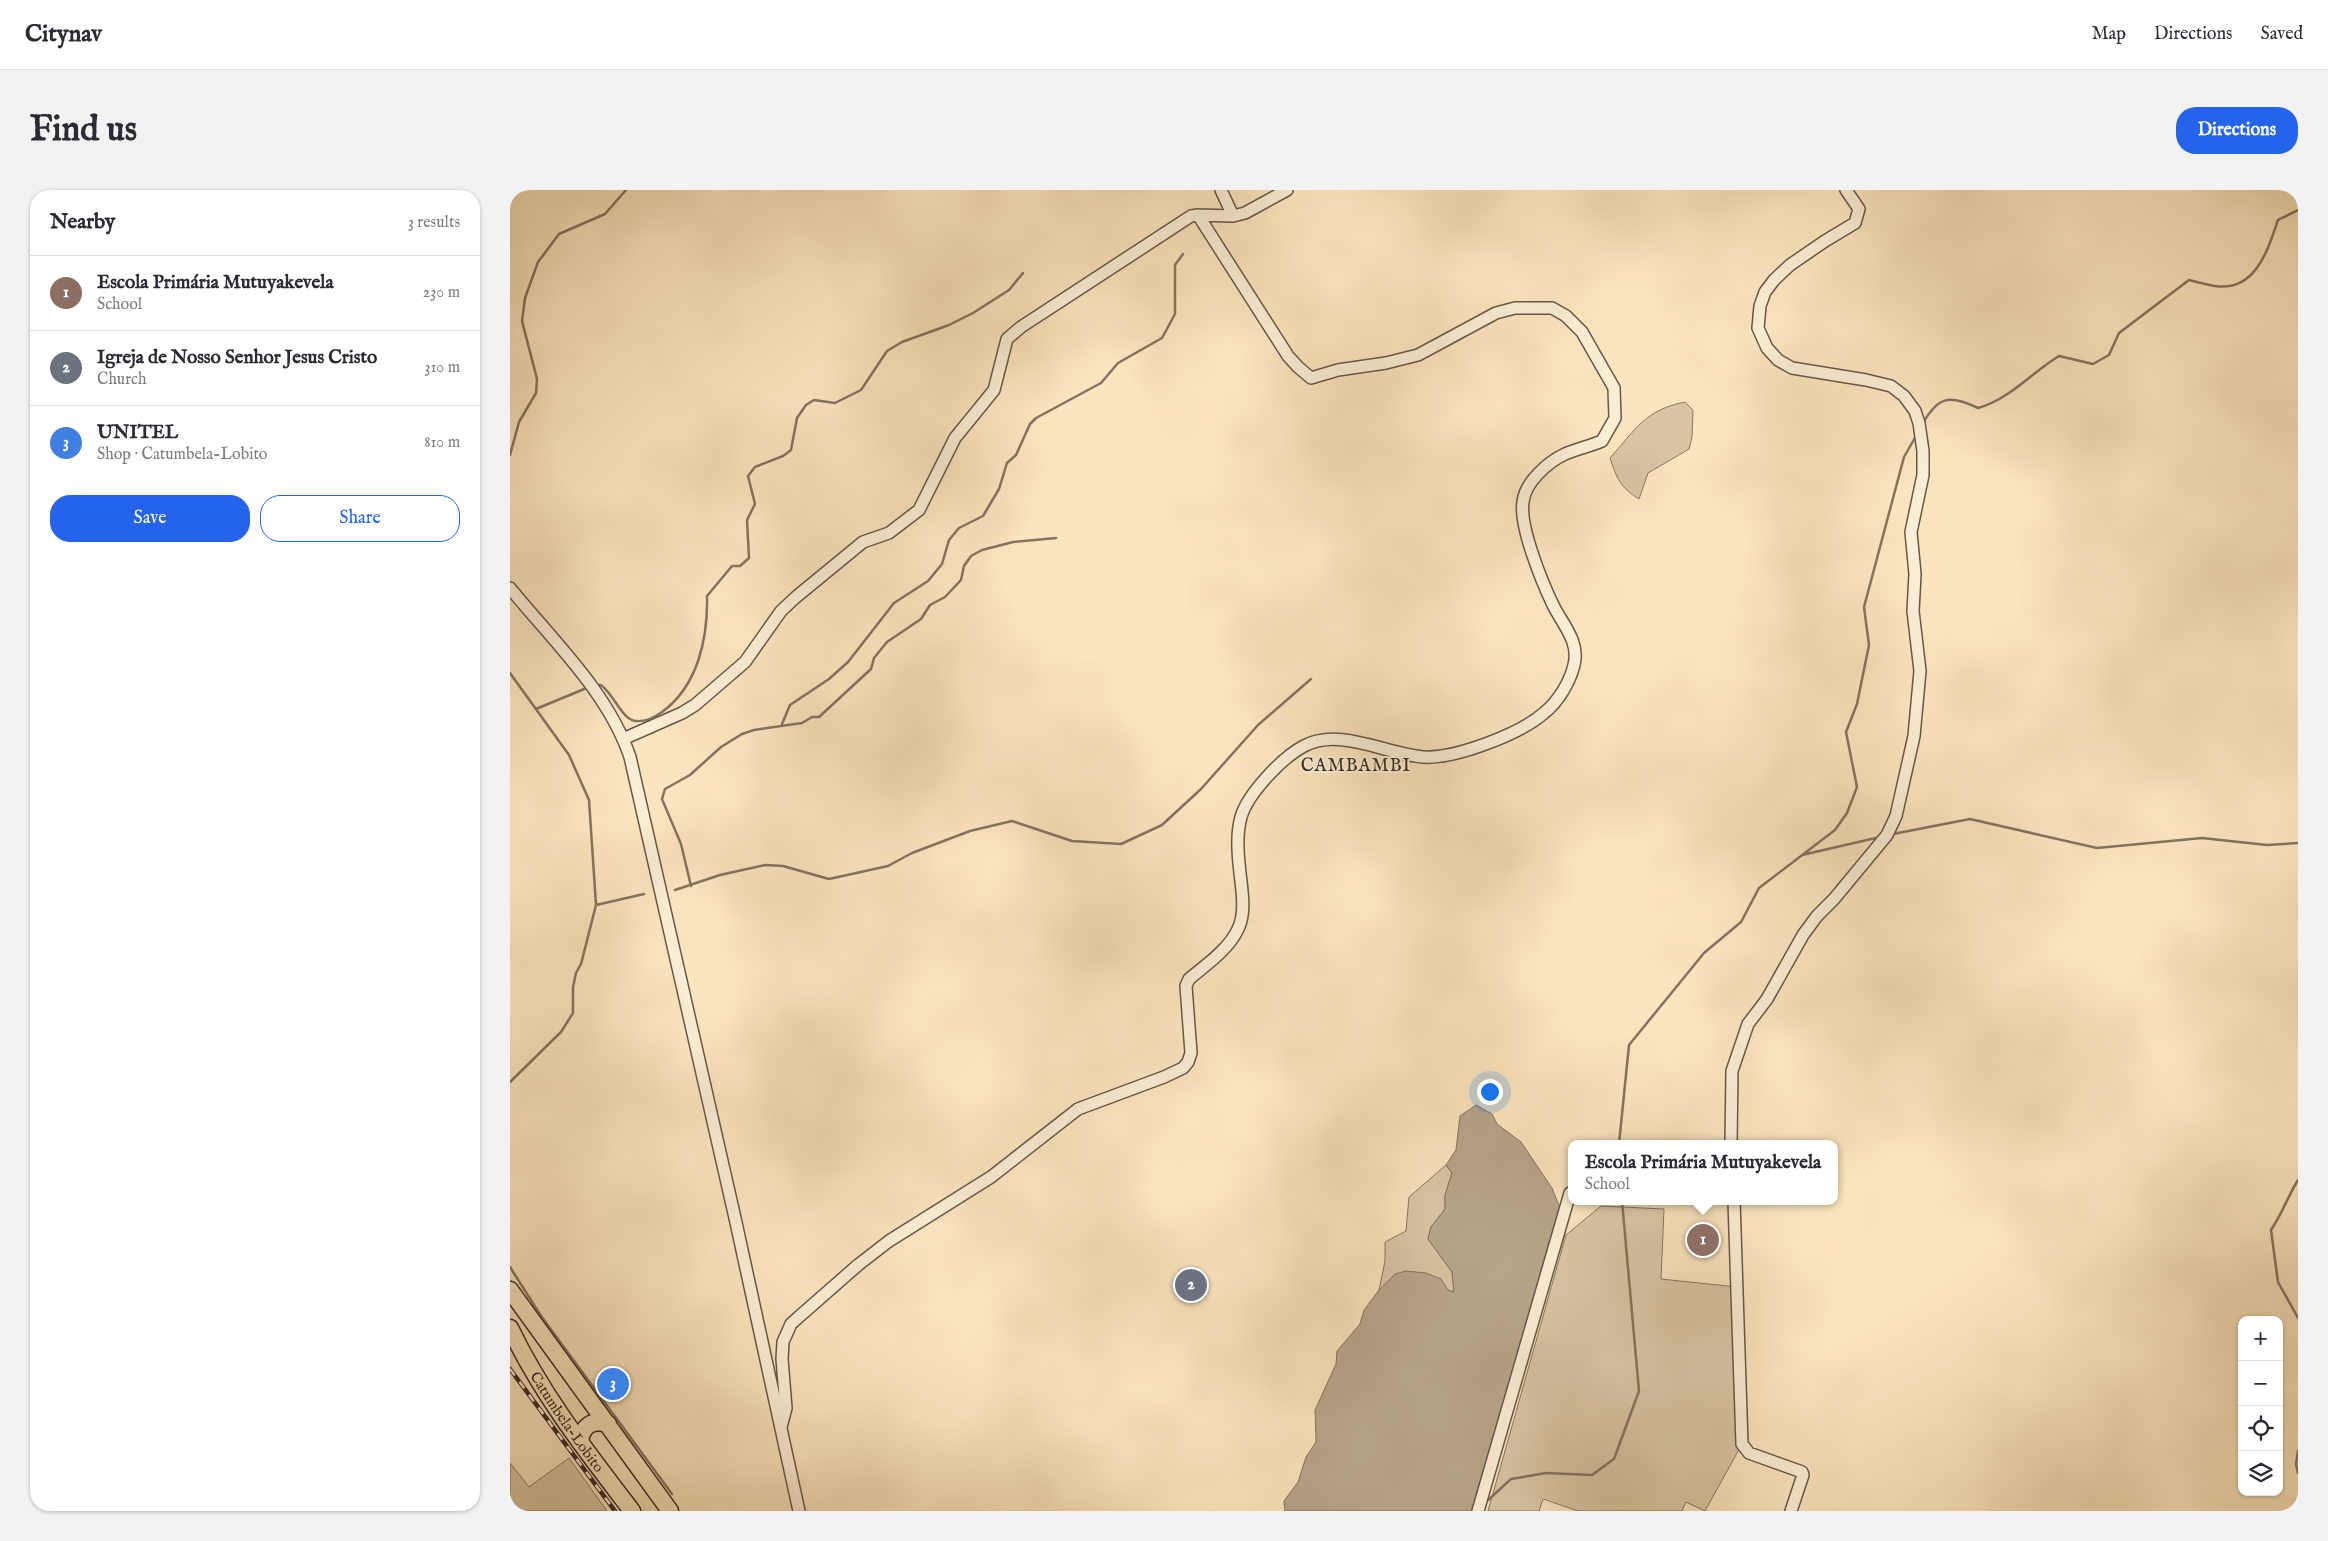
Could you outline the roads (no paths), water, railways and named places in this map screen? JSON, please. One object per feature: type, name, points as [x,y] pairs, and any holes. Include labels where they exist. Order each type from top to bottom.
[{"type":"highway","name":"Catumbela-Lobito","points":[[510,1290],[670,1511]]},
{"type":"highway","name":"Catumbela-Lobito","points":[[510,1328],[542,1389],[632,1511]]},
{"type":"highway","points":[[580,1442],[584,1428],[587,1425],[598,1422],[608,1424]]},
{"type":"street","points":[[1221,190],[1233,216]]},
{"type":"street","points":[[624,739],[682,713],[695,705],[745,662],[776,618],[796,597],[863,542],[889,533],[919,510],[955,438],[994,390],[1007,339],[1021,327],[1191,216],[1233,216],[1244,213],[1287,190]]},
{"type":"street","points":[[1731,1140],[1732,1071],[1748,1024],[1767,999],[1812,922],[1887,835],[1896,816],[1914,736],[1920,671],[1913,611],[1915,574],[1911,532],[1923,475],[1919,423],[1915,411],[1904,396],[1891,386],[1792,368],[1778,360],[1767,348],[1758,328],[1760,306],[1765,292],[1774,280],[1790,265],[1824,241],[1855,223],[1859,209],[1846,190]]},
{"type":"street","points":[[781,1427],[786,1408],[782,1359],[783,1342],[791,1324],[813,1304],[889,1241],[991,1177],[1078,1109],[1164,1077],[1182,1068],[1188,1062],[1191,1053],[1186,986],[1190,979],[1233,938],[1239,929],[1242,907],[1237,844],[1241,816],[1249,801],[1282,761],[1306,745],[1329,739],[1342,739],[1400,754],[1424,757],[1439,758],[1463,752],[1513,731],[1545,713],[1559,697],[1575,664],[1572,638],[1549,596],[1531,548],[1523,521],[1522,500],[1537,476],[1550,464],[1564,454],[1602,441],[1615,418],[1614,388],[1576,324],[1552,308],[1515,308],[1496,313],[1472,324],[1418,355],[1386,363],[1338,370],[1311,378],[1298,368],[1288,356],[1198,215]]},
{"type":"street","points":[[510,588],[583,674],[624,739],[630,758],[672,938],[799,1511]]},
{"type":"street","points":[[1478,1511],[1568,1200]]},
{"type":"street","points":[[1734,1205],[1742,1444],[1749,1453],[1802,1472],[1803,1475],[1791,1511]]},
{"type":"waterway","points":[[510,455],[519,422],[536,393],[537,379],[522,321],[525,298],[538,262],[559,234],[605,214],[626,190]]},
{"type":"waterway","points":[[1923,423],[1935,407],[1946,400],[1960,401],[1978,408],[1990,404],[2010,392],[2059,356],[2093,364],[2109,355],[2119,333],[2189,280],[2215,286],[2229,286],[2241,282],[2258,266],[2270,243],[2278,220],[2298,210]]},
{"type":"waterway","points":[[782,724],[790,705],[829,679],[848,662],[894,603],[928,581],[942,564],[949,540],[959,528],[983,516],[999,489],[1007,463],[1016,455],[1030,424],[1036,418],[1101,383],[1118,363],[1162,338],[1175,314],[1175,265],[1183,254]]},
{"type":"waterway","points":[[597,685],[601,685],[606,689],[622,712],[632,720],[644,721],[653,717],[674,701],[684,689],[698,660],[703,644],[707,596],[732,566],[740,566],[749,558],[747,520],[755,504],[748,476],[755,467],[783,456],[791,450],[797,418],[806,405],[814,400],[835,403],[861,390],[887,351],[902,342],[949,325],[973,313],[1009,290],[1023,273]]},
{"type":"waterway","points":[[1619,1140],[1629,1045],[1704,953],[1741,922],[1759,888],[1835,830],[1847,813],[1857,787],[1846,732],[1857,704],[1869,645],[1864,607],[1904,457],[1916,436]]},
{"type":"waterway","points":[[691,886],[681,844],[662,799],[665,789],[690,775],[721,747],[742,734],[754,730],[802,723],[812,717],[819,717],[871,669],[874,658],[887,642],[921,619],[930,605],[945,597],[961,580],[964,566],[971,556],[982,550],[1013,542],[1056,538]]},
{"type":"waterway","points":[[510,673],[569,755],[589,800],[596,905],[573,987],[573,1013],[561,1032],[510,1082]]},
{"type":"waterway","points":[[675,890],[720,875],[765,865],[783,866],[829,879],[888,866],[912,853],[970,831],[1012,821],[1072,841],[1121,844],[1162,825],[1201,789],[1258,725],[1311,679]]},
{"type":"waterway","points":[[536,709],[589,687]]},
{"type":"waterway","points":[[1893,834],[1970,819],[2097,848],[2202,838],[2267,845],[2298,843]]},
{"type":"waterway","points":[[1802,855],[1880,837]]},
{"type":"waterway","points":[[596,905],[644,894]]},
{"type":"waterway","points":[[2298,1180],[2271,1230],[2278,1282],[2298,1318]]},
{"type":"waterway","points":[[1486,1502],[1511,1479],[1546,1473],[1592,1475],[1614,1459],[1639,1391],[1622,1205]]},
{"type":"waterway","points":[[510,1267],[541,1316],[672,1494]]},
{"type":"waterway","points":[[2298,1451],[2296,1464],[2298,1473]]},
{"type":"railway","points":[[510,1369],[615,1511]]},
{"type":"place","name":"Escola Primária Mutuyakevela","points":[[1703,1240]]},
{"type":"place","name":"Igreja de Nosso Senhor Jesus Cristo","points":[[1191,1285]]},
{"type":"place","name":"UNITEL","points":[[613,1384]]},
{"type":"district","name":"CAMBAMBI","points":[[1356,765]]}]
